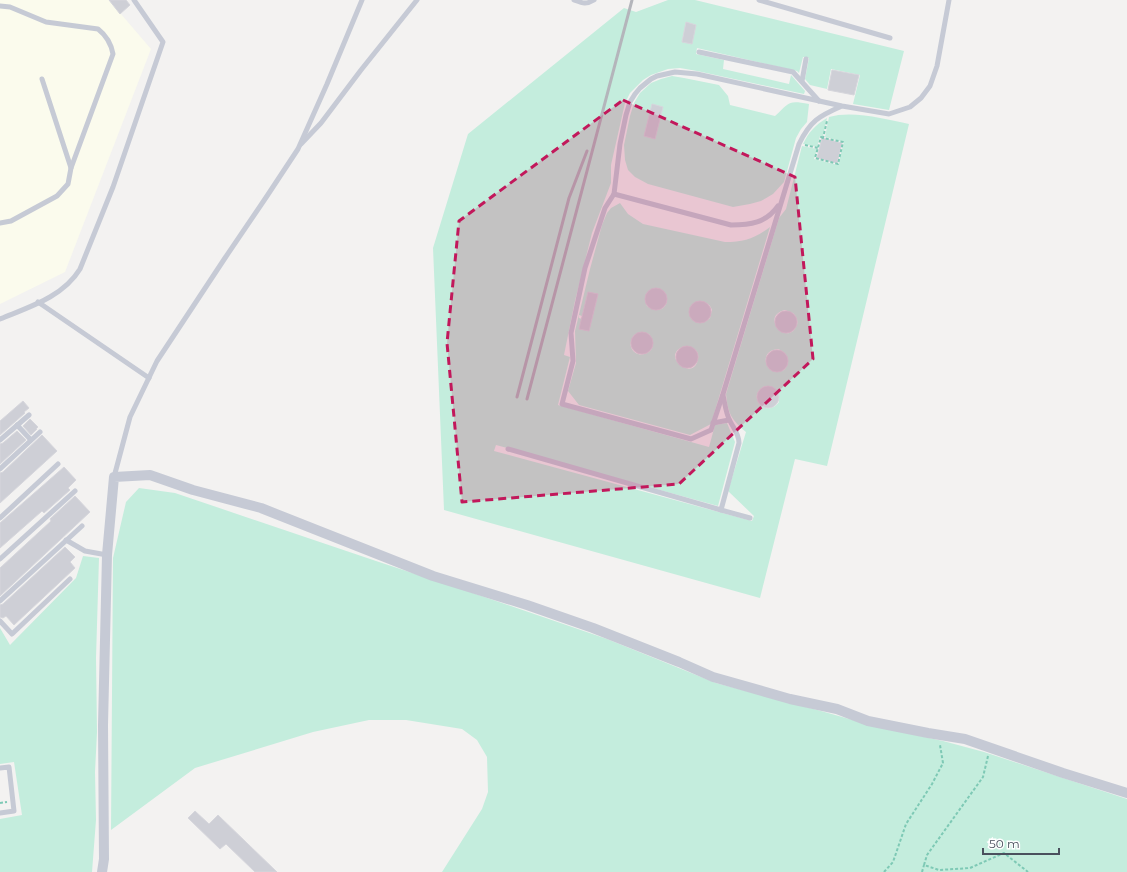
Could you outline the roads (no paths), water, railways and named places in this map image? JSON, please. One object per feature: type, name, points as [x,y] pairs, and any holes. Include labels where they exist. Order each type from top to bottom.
[{"type":"street","points":[[102,872],[104,859],[103,725],[107,555],[114,477],[150,475],[193,490],[261,508],[433,576],[527,605],[593,628],[713,677],[837,709],[868,721],[965,739],[1063,773],[1127,793]]},
{"type":"lane","points":[[0,319],[48,298],[64,288],[74,279],[80,269],[112,187],[163,42],[134,0]]},
{"type":"lane","points":[[298,149],[362,0]]},
{"type":"lane","points":[[114,477],[130,417],[157,361],[298,149],[321,123],[417,0]]},
{"type":"lane","points":[[574,0],[583,4],[594,0]]},
{"type":"lane","points":[[758,0],[890,38]]},
{"type":"lane","points":[[842,106],[822,115],[809,126],[799,144],[711,430],[691,439],[562,404],[574,361],[571,334],[585,268],[605,208],[614,194],[620,144],[626,115],[630,102],[640,88],[657,76],[675,72],[697,74],[842,106],[889,114],[910,107],[921,98],[930,86],[937,66],[950,0]]},
{"type":"lane","points":[[0,6],[10,7],[46,22],[98,29],[109,39],[113,54],[71,168],[68,184],[57,196],[10,221],[0,223]]},
{"type":"lane","points":[[699,52],[793,72],[820,101]]},
{"type":"lane","points":[[802,81],[806,59]]},
{"type":"lane","points":[[42,78],[71,168]]},
{"type":"lane","points":[[614,194],[731,225],[746,225],[760,222],[773,213],[781,202]]},
{"type":"lane","points":[[38,302],[149,378]]},
{"type":"lane","points":[[720,510],[739,443],[739,437],[729,420],[723,394]]},
{"type":"lane","points":[[0,440],[28,415]]},
{"type":"lane","points":[[713,423],[729,420]]},
{"type":"lane","points":[[17,425],[31,440]]},
{"type":"lane","points":[[0,469],[40,432]]},
{"type":"lane","points":[[508,449],[750,518]]},
{"type":"lane","points":[[0,518],[58,464]]},
{"type":"lane","points":[[0,559],[75,491]]},
{"type":"lane","points":[[0,601],[82,526]]},
{"type":"lane","points":[[66,540],[85,551],[107,555]]},
{"type":"lane","points":[[0,622],[12,634],[70,579]]},
{"type":"lane","points":[[0,768],[9,767],[14,811],[0,813]]},
{"type":"railway","points":[[527,399],[632,0]]},
{"type":"railway","points":[[517,397],[569,198],[587,151]]}]
